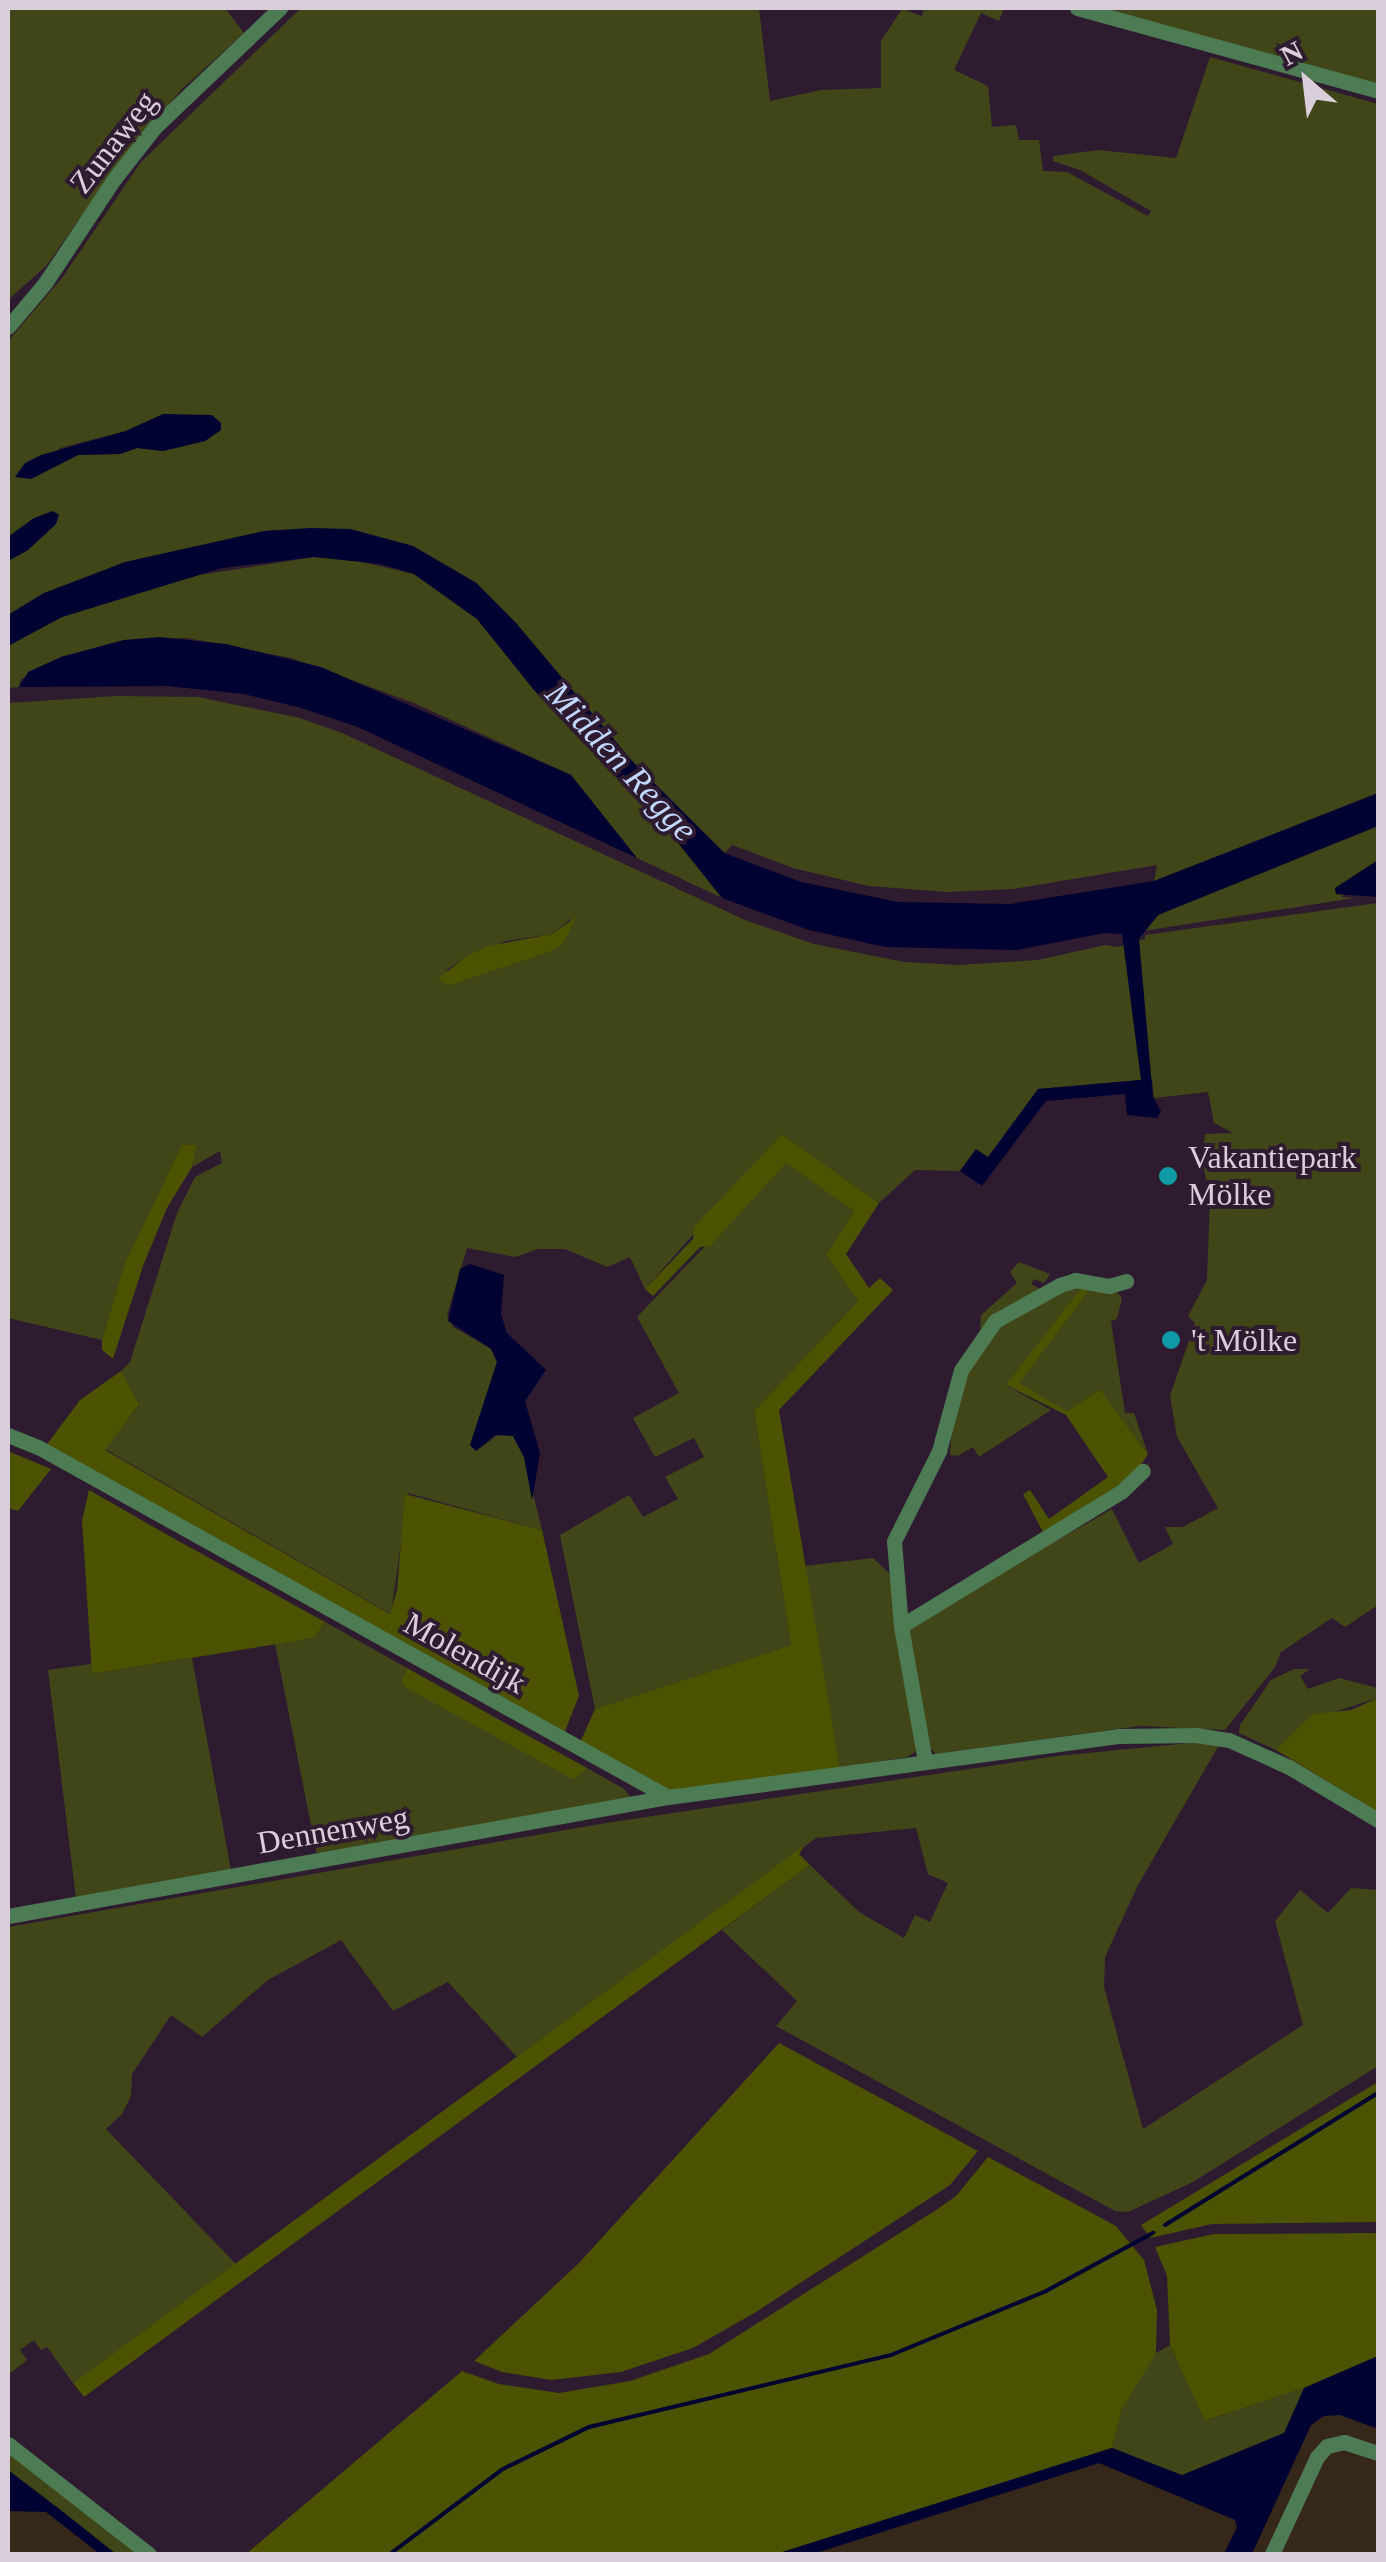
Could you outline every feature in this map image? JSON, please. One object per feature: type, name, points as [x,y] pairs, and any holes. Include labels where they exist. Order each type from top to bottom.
[{"type":"street","name":"Zunaweg","points":[[8,327],[45,283],[144,140],[199,80],[280,8]]},
{"type":"street","points":[[1076,8],[1378,91]]},
{"type":"street","points":[[925,1762],[901,1626],[894,1540],[939,1451],[961,1370],[995,1321],[1068,1281],[1109,1286],[1126,1282]]},
{"type":"street","name":"Molendijk","points":[[8,1435],[38,1447],[668,1797]]},
{"type":"street","points":[[901,1626],[1122,1490],[1144,1471]]},
{"type":"street","points":[[668,1797],[1118,1736],[1196,1735],[1229,1740],[1289,1767],[1378,1820]]},
{"type":"street","name":"Dennenweg","points":[[8,1916],[668,1797]]},
{"type":"street","points":[[1272,2554],[1317,2456],[1326,2446],[1344,2442],[1378,2453]]},
{"type":"street","points":[[8,2444],[149,2554]]},
{"type":"shaded area","points":[[1378,2375],[1378,2554],[802,2554],[1108,2456],[1317,2400]]},
{"type":"shaded area","points":[[8,2478],[105,2554],[8,2554]]},
{"type":"green space","points":[[8,8],[225,8],[244,33],[182,89],[114,169],[47,265],[8,300]]},
{"type":"green space","points":[[301,8],[759,8],[770,101],[821,90],[881,88],[881,41],[902,9],[922,16],[924,8],[1004,8],[999,21],[981,13],[954,70],[988,86],[992,127],[1016,125],[1019,140],[1039,140],[1043,171],[1067,172],[1148,216],[1151,211],[1080,170],[1053,161],[1053,156],[1098,150],[1176,158],[1210,57],[1378,104],[1378,793],[1154,881],[1157,865],[1013,889],[947,892],[869,886],[793,868],[732,845],[725,853],[632,761],[516,623],[477,583],[413,546],[350,529],[264,531],[44,593],[8,615],[8,561],[28,550],[56,524],[34,518],[8,537],[8,341],[62,278],[141,162]],"holes":[[[163,414],[196,417],[221,430],[205,441],[163,451],[137,448],[120,454],[78,455],[31,479],[60,448],[126,431]]]},
{"type":"green space","points":[[1095,8],[1378,8],[1378,86]]},
{"type":"green space","points":[[314,557],[348,559],[414,574],[477,619],[534,690],[671,834],[722,898],[637,858],[571,775],[414,703],[291,658],[187,638],[124,640],[61,657],[20,680],[19,687],[8,688],[8,646],[62,617],[187,577]]},
{"type":"green space","points":[[116,696],[198,697],[300,718],[342,733],[745,920],[814,944],[904,962],[959,965],[1038,960],[1105,945],[1118,947],[1145,939],[1145,935],[1378,903],[1378,1605],[1345,1627],[1332,1618],[1281,1652],[1275,1667],[1225,1730],[1140,1726],[936,1754],[927,1744],[908,1632],[916,1621],[1112,1509],[1139,1563],[1173,1544],[1165,1527],[1183,1527],[1218,1508],[1177,1437],[1170,1396],[1195,1323],[1188,1316],[1207,1280],[1210,1197],[1202,1160],[1205,1134],[1233,1133],[1214,1123],[1208,1092],[1154,1098],[1152,1079],[1038,1089],[988,1158],[976,1149],[960,1171],[915,1170],[879,1203],[782,1134],[645,1289],[630,1257],[607,1267],[565,1249],[538,1249],[515,1257],[467,1248],[447,1315],[453,1327],[492,1349],[497,1362],[470,1445],[476,1451],[502,1432],[513,1436],[524,1457],[542,1530],[408,1493],[391,1614],[105,1449],[139,1406],[121,1371],[130,1362],[177,1213],[195,1177],[222,1163],[220,1151],[192,1167],[197,1145],[182,1144],[124,1265],[102,1340],[8,1318],[8,703]],"holes":[[[572,918],[563,944],[550,952],[448,986],[447,970],[465,957],[506,941],[552,934]]]},
{"type":"green space","points":[[1378,826],[1378,860],[1341,897],[1354,898],[1143,931],[1159,915],[1182,903]]},
{"type":"green space","points":[[576,917],[563,944],[550,952],[448,986],[438,979],[465,957],[488,946],[552,934]]},
{"type":"green space","points":[[782,1134],[879,1203],[846,1254],[869,1288],[880,1278],[893,1290],[779,1410],[840,1768],[682,1792],[665,1789],[579,1745],[595,1709],[791,1645],[754,1411],[858,1301],[826,1255],[854,1211],[786,1163],[710,1246],[700,1247],[653,1296],[645,1289],[693,1239],[694,1227]]},
{"type":"green space","points":[[182,1144],[197,1145],[192,1167],[167,1208],[143,1266],[113,1359],[102,1350],[102,1340],[124,1265]]},
{"type":"green space","points":[[786,1162],[854,1211],[826,1255],[858,1301],[754,1411],[791,1645],[595,1709],[560,1535],[629,1495],[643,1517],[678,1499],[665,1477],[704,1457],[694,1438],[655,1457],[633,1418],[679,1393],[637,1317]]},
{"type":"green space","points":[[1019,1262],[1050,1274],[1044,1283],[1034,1279],[1031,1284],[1040,1289],[980,1332],[981,1315],[1017,1283],[1010,1272]]},
{"type":"green space","points":[[1082,1287],[1007,1386],[1051,1410],[979,1457],[973,1447],[958,1456],[950,1455],[952,1424],[966,1374],[1000,1324],[1060,1289]]},
{"type":"green space","points":[[1082,1287],[1091,1288],[1019,1383],[1067,1411],[1100,1389],[1148,1454],[1132,1478],[1044,1534],[1023,1494],[1030,1490],[1049,1519],[1108,1477],[1066,1415],[1006,1385]]},
{"type":"green space","points":[[1091,1288],[1115,1290],[1122,1298],[1117,1319],[1111,1321],[1125,1413],[1134,1413],[1148,1454],[1100,1389],[1067,1411],[1018,1383]]},
{"type":"green space","points":[[121,1371],[139,1405],[105,1450],[390,1614],[397,1590],[405,1494],[542,1530],[579,1696],[563,1736],[45,1447],[80,1400]]},
{"type":"green space","points":[[8,1451],[51,1469],[18,1511],[8,1508]]},
{"type":"green space","points":[[89,1490],[325,1622],[314,1638],[92,1674],[82,1521]]},
{"type":"green space","points":[[873,1558],[890,1574],[918,1750],[907,1757],[840,1768],[805,1566]]},
{"type":"green space","points":[[325,1622],[407,1668],[401,1680],[574,1780],[587,1768],[624,1789],[633,1800],[317,1855],[275,1644],[314,1638]]},
{"type":"green space","points":[[192,1658],[231,1870],[76,1898],[48,1670],[91,1664],[93,1674]]},
{"type":"green space","points":[[407,1668],[587,1768],[574,1780],[405,1687],[401,1680]]},
{"type":"green space","points":[[1294,1669],[1310,1669],[1300,1676],[1308,1689],[1339,1678],[1378,1688],[1378,1698],[1334,1712],[1276,1750],[1239,1733],[1240,1725],[1271,1680]]},
{"type":"green space","points":[[1378,1698],[1378,1812],[1276,1750],[1313,1714],[1351,1710]]},
{"type":"green space","points":[[1200,1742],[1219,1745],[1138,1885],[1105,1957],[1104,1987],[1143,2129],[1303,2025],[1275,1921],[1300,1890],[1328,1913],[1351,1888],[1378,1890],[1378,2066],[1193,2182],[1128,2212],[1115,2211],[776,2026],[797,2001],[722,1930],[810,1865],[859,1912],[904,1938],[915,1915],[930,1922],[948,1883],[928,1874],[916,1828],[816,1838],[517,2057],[448,1982],[393,2011],[341,1940],[268,1980],[202,2037],[171,2015],[132,2074],[131,2096],[122,2114],[106,2129],[236,2264],[73,2383],[47,2347],[41,2350],[34,2340],[20,2350],[27,2360],[8,2375],[8,1927],[606,1823],[1057,1756]]},
{"type":"green space","points":[[805,1845],[799,1854],[810,1865],[84,2397],[73,2383]]},
{"type":"green space","points":[[779,2043],[978,2151],[950,2185],[756,2312],[693,2348],[621,2372],[551,2380],[502,2372],[474,2361],[579,2263]]},
{"type":"green space","points":[[1378,2082],[1378,2222],[1212,2224],[1150,2238],[1141,2225]]},
{"type":"green space","points":[[988,2157],[1116,2226],[1144,2260],[1157,2310],[1156,2353],[1122,2409],[1112,2448],[776,2554],[246,2554],[462,2371],[499,2384],[559,2393],[630,2381],[709,2354],[956,2196]]},
{"type":"green space","points":[[1378,2233],[1378,2356],[1304,2388],[1205,2421],[1170,2345],[1167,2276],[1155,2247],[1214,2234]]},
{"type":"green space","points":[[1170,2345],[1206,2421],[1304,2388],[1294,2420],[1284,2433],[1182,2476],[1112,2448],[1122,2409],[1139,2374],[1156,2353]]},
{"type":"green space","points":[[8,2453],[141,2554],[116,2554],[8,2470]]},
{"type":"water","points":[[163,414],[212,415],[221,423],[221,430],[205,441],[163,451],[137,448],[120,454],[78,455],[31,479],[15,477],[25,463],[41,455],[126,431]]},
{"type":"water","points":[[53,511],[59,515],[56,524],[28,550],[8,561],[8,537],[34,518]]},
{"type":"water","name":"Midden Regge","points":[[350,529],[413,546],[476,583],[516,623],[632,761],[724,853],[801,882],[898,902],[1010,904],[1154,881],[1378,793],[1378,826],[1158,915],[1139,939],[1153,1097],[1161,1111],[1157,1118],[1127,1115],[1125,1094],[1046,1101],[982,1186],[960,1171],[976,1149],[988,1157],[1038,1089],[1141,1080],[1122,934],[1104,933],[1017,950],[885,947],[809,930],[722,898],[671,834],[534,690],[477,619],[414,574],[380,564],[314,557],[222,568],[62,617],[8,646],[8,615],[44,593],[125,562],[264,531]]},
{"type":"water","points":[[159,637],[226,644],[321,667],[571,775],[637,858],[358,727],[298,707],[244,694],[167,686],[19,687],[28,672],[61,657],[124,640]]},
{"type":"water","points":[[1378,860],[1378,897],[1336,894],[1335,888]]},
{"type":"water","points":[[470,1264],[504,1275],[501,1314],[507,1333],[546,1370],[525,1401],[540,1453],[532,1500],[524,1457],[513,1436],[495,1435],[476,1451],[470,1445],[497,1362],[491,1349],[448,1321],[460,1269]]},
{"type":"water","points":[[1378,2356],[1378,2429],[1340,2415],[1324,2416],[1311,2425],[1252,2554],[1224,2554],[1237,2527],[1235,2520],[1099,2463],[813,2554],[776,2554],[1112,2448],[1182,2475],[1284,2433],[1304,2388]]},
{"type":"water","points":[[8,2470],[116,2554],[100,2554],[46,2512],[8,2511]]},
{"type":"waterway","points":[[1165,2225],[1378,2093]]},
{"type":"waterway","points":[[390,2554],[503,2469],[589,2427],[891,2355],[1046,2291],[1153,2233]]},
{"type":"place","name":"Vakantiepark Mölke","points":[[1168,1176]]},
{"type":"place","name":"'t Mölke","points":[[1171,1340]]}]
